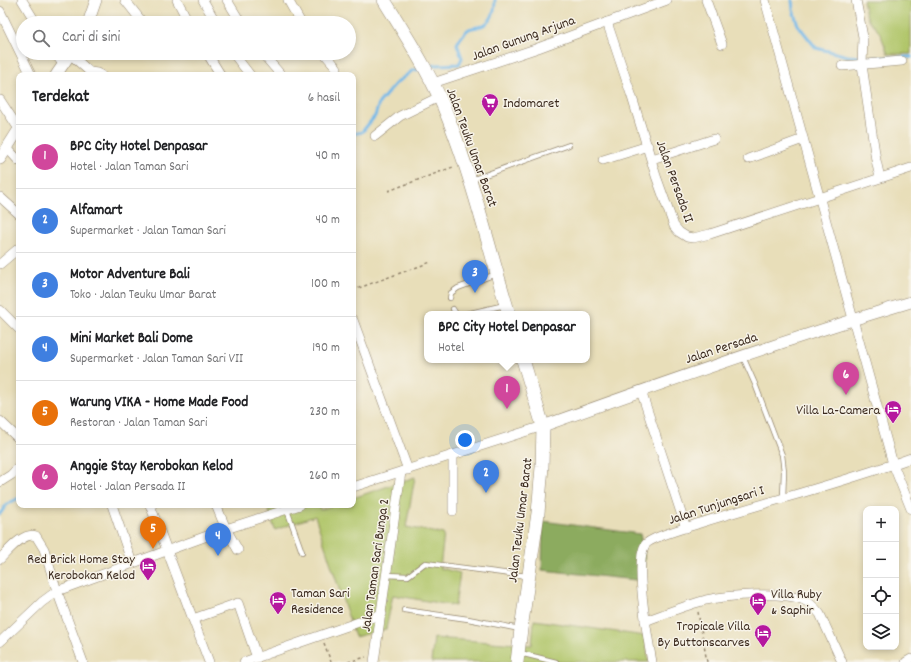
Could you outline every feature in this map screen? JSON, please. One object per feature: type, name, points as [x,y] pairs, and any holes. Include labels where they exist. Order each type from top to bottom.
[{"type":"main road","name":"Jalan Teuku Umar Barat","points":[[384,0],[421,59],[449,119],[471,180],[508,309]]},
{"type":"main road","name":"Jalan Teuku Umar Barat","points":[[518,657],[542,485],[543,426],[524,363]]},
{"type":"street","points":[[22,0],[32,16]]},
{"type":"street","points":[[90,16],[96,0]]},
{"type":"street","points":[[125,0],[138,16]]},
{"type":"street","points":[[177,0],[186,16]]},
{"type":"street","points":[[204,0],[212,16]]},
{"type":"street","points":[[227,0],[237,16]]},
{"type":"street","points":[[288,0],[297,16]]},
{"type":"street","name":"Jalan Gunung Arjuna","points":[[432,81],[495,63],[667,0]]},
{"type":"street","points":[[706,0],[722,44]]},
{"type":"street","points":[[764,0],[854,319],[893,464],[911,509]]},
{"type":"street","points":[[856,0],[862,37],[862,63],[880,178]]},
{"type":"street","points":[[0,11],[16,44]]},
{"type":"street","name":"Jalan Persada II","points":[[607,22],[674,226],[678,232],[687,237],[693,238],[710,234],[911,168]]},
{"type":"street","points":[[24,60],[30,72]]},
{"type":"street","points":[[60,60],[63,64]]},
{"type":"street","points":[[58,72],[66,60]]},
{"type":"street","points":[[77,60],[90,72]]},
{"type":"street","points":[[211,60],[219,72]]},
{"type":"street","points":[[238,60],[248,72]]},
{"type":"street","points":[[268,60],[278,72]]},
{"type":"street","points":[[330,60],[337,68]]},
{"type":"street","points":[[842,66],[862,63],[902,61]]},
{"type":"street","points":[[375,136],[400,116],[439,97]]},
{"type":"street","points":[[0,100],[16,124]]},
{"type":"street","points":[[0,159],[16,134]]},
{"type":"street","points":[[652,160],[714,139]]},
{"type":"street","points":[[748,159],[803,139]]},
{"type":"street","points":[[603,160],[648,146]]},
{"type":"street","points":[[7,148],[16,158]]},
{"type":"street","points":[[0,197],[16,211]]},
{"type":"street","points":[[0,264],[16,251]]},
{"type":"street","name":"Jalan Persada","points":[[543,426],[742,356],[911,302]]},
{"type":"street","points":[[0,310],[16,326]]},
{"type":"street","points":[[356,329],[405,471]]},
{"type":"street","points":[[641,391],[686,528]]},
{"type":"street","points":[[0,421],[16,436]]},
{"type":"street","points":[[356,486],[543,426]]},
{"type":"street","points":[[453,455],[453,511]]},
{"type":"street","name":"Jalan Tunjungsari I","points":[[652,662],[645,621],[641,573],[642,554],[644,546],[647,542],[783,497],[911,458]]},
{"type":"street","points":[[0,482],[16,470]]},
{"type":"street","name":"Jalan Taman Sari Bunga 2","points":[[375,658],[386,575],[405,471]]},
{"type":"street","points":[[113,508],[132,563]]},
{"type":"street","points":[[151,508],[209,662]]},
{"type":"street","points":[[217,508],[226,529],[238,550]]},
{"type":"street","points":[[0,642],[42,602],[57,591],[280,509]]},
{"type":"street","points":[[0,560],[25,536],[31,534],[36,536],[44,549],[57,591],[83,662]]},
{"type":"street","points":[[645,621],[696,603],[730,596],[772,595],[796,597],[805,600],[820,614],[842,662]]},
{"type":"street","points":[[193,619],[238,603],[257,658]]},
{"type":"street","points":[[244,662],[382,614]]},
{"type":"street","points":[[906,662],[911,659]]},
{"type":"lane","points":[[471,180],[569,145]]},
{"type":"lane","points":[[450,298],[451,293],[458,288],[497,274]]},
{"type":"lane","points":[[491,311],[508,309]]},
{"type":"lane","points":[[742,356],[756,384],[782,455],[784,471],[783,497]]},
{"type":"lane","points":[[280,509],[302,552]]},
{"type":"lane","points":[[386,575],[408,576],[425,563],[529,576]]},
{"type":"lane","points":[[404,610],[468,619],[521,629]]},
{"type":"lane","points":[[518,657],[556,662]]},
{"type":"path","points":[[388,191],[464,163]]},
{"type":"path","points":[[356,289],[431,262]]},
{"type":"path","points":[[696,603],[707,662]]},
{"type":"path","points":[[321,635],[331,662]]},
{"type":"path","points":[[348,662],[375,658]]},
{"type":"green space","points":[[863,0],[911,0],[911,54],[888,54],[880,33],[868,19]]},
{"type":"green space","points":[[415,477],[406,527],[444,534],[440,568],[460,573],[455,606],[393,595],[386,629],[355,637],[315,516],[275,530],[268,508],[320,508],[320,510],[325,508],[356,508],[356,497]]},
{"type":"green space","points":[[543,521],[640,534],[644,552],[645,581],[542,570]]},
{"type":"green space","points":[[534,620],[645,636],[649,662],[431,662],[434,638],[532,645]]},
{"type":"waterway","points":[[428,67],[436,65],[459,64],[462,58],[457,44],[463,34],[469,29],[480,27],[491,19],[494,12],[495,0]]},
{"type":"waterway","points":[[792,0],[793,10],[798,25],[816,48],[848,56],[872,58],[911,57]]},
{"type":"waterway","points":[[356,133],[362,132],[375,116],[379,103],[395,84],[412,71],[420,69]]},
{"type":"waterway","points":[[0,514],[7,504],[16,500]]},
{"type":"place","name":"Indomaret","points":[[490,117]]},
{"type":"place","name":"Motor Adventure Bali","points":[[475,293]]},
{"type":"place","name":"Anggie Stay Kerobokan Kelod","points":[[846,395]]},
{"type":"place","name":"BPC City Hotel Denpasar","points":[[507,409]]},
{"type":"place","name":"Villa La-Camera","points":[[893,424]]},
{"type":"place","name":"Alfamart","points":[[486,493]]},
{"type":"place","name":"Warung VIKA - Home Made Food","points":[[153,549]]},
{"type":"place","name":"Mini Market Bali Dome","points":[[218,556]]},
{"type":"place","name":"Red Brick Home Stay Kerobokan Kelod","points":[[148,581]]},
{"type":"place","name":"Taman Sari Residence","points":[[278,615]]},
{"type":"place","name":"Villa Ruby & Saphir","points":[[758,616]]},
{"type":"place","name":"Tropicale Villa By Buttonscarves","points":[[763,648]]}]
